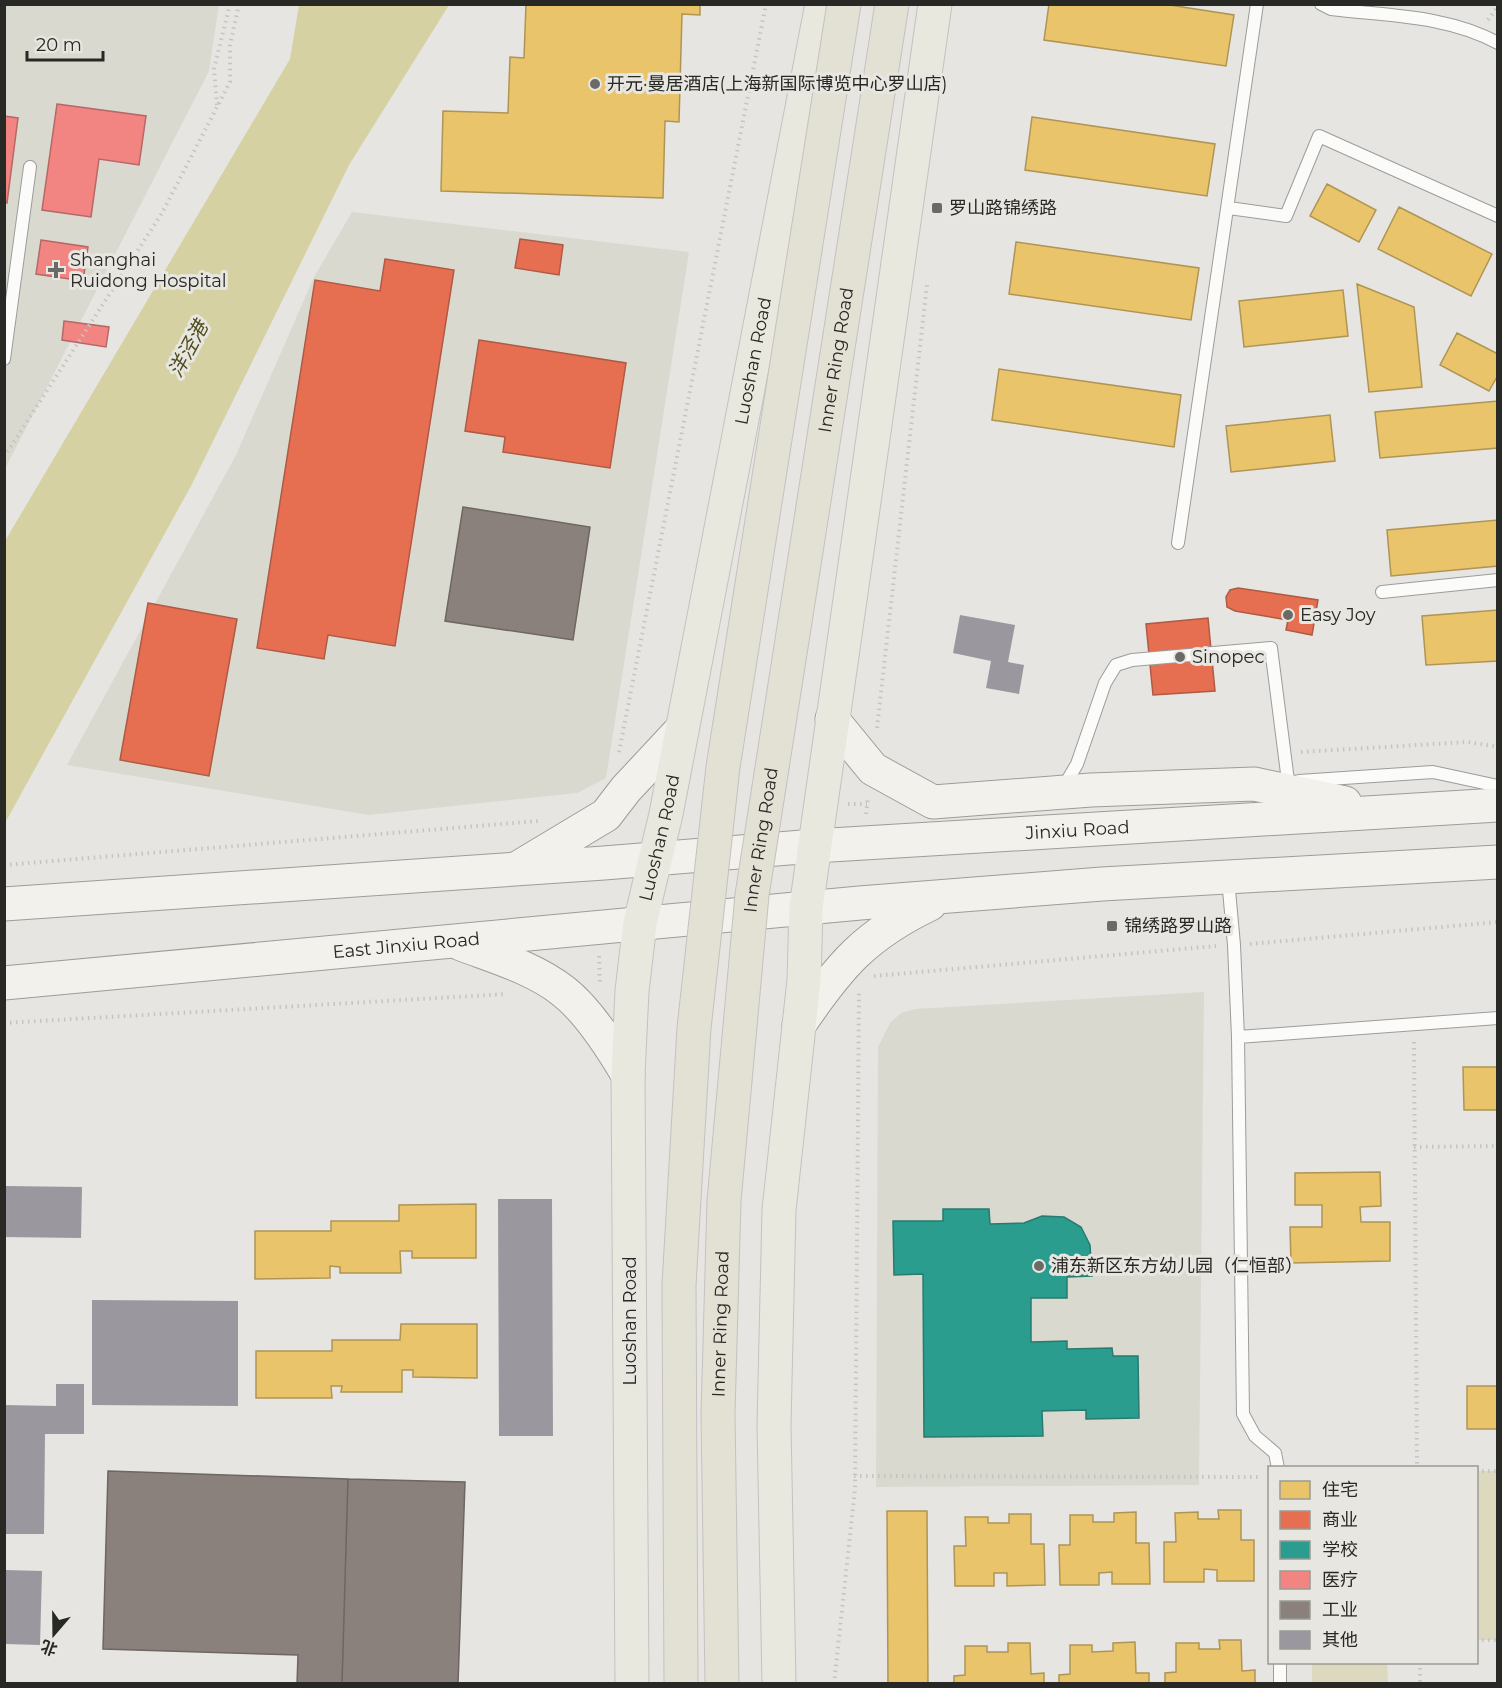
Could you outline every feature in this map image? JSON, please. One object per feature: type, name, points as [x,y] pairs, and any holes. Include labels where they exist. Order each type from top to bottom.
[{"type":"highway","points":[[681,1683],[679,1285],[699,983],[723,767],[844,4]]},
{"type":"highway","name":"Inner Ring Road","points":[[722,1683],[718,1414],[724,1201],[752,895],[892,4]]},
{"type":"main road","name":"Luoshan Road","points":[[632,1683],[628,1076],[632,992],[640,923],[682,729],[822,4]]},
{"type":"main road","points":[[779,1683],[774,1425],[779,1210],[804,980],[806,908],[935,4]]},
{"type":"main road","points":[[832,719],[873,769],[933,802],[1060,792],[1254,784],[1384,812]]},
{"type":"main road","points":[[516,869],[606,815],[626,789],[682,729]]},
{"type":"main road","name":"Jinxiu Road","points":[[655,858],[814,846],[1497,805]]},
{"type":"main road","points":[[4,904],[655,858]]},
{"type":"main road","points":[[806,908],[946,896],[1497,862]]},
{"type":"main road","points":[[799,1025],[830,979],[859,947],[896,920],[946,896]]},
{"type":"main road","name":"East Jinxiu Road","points":[[4,983],[806,908]]},
{"type":"main road","points":[[454,941],[525,969],[563,991],[609,1042],[628,1076]]},
{"type":"lane","points":[[1178,543],[1257,4]]},
{"type":"lane","points":[[1321,4],[1331,9],[1448,23],[1480,34],[1497,43]]},
{"type":"lane","points":[[1228,208],[1286,216],[1319,136],[1497,216]]},
{"type":"lane","points":[[4,359],[30,166]]},
{"type":"lane","points":[[1382,591],[1497,580]]},
{"type":"lane","points":[[1060,792],[1077,764],[1105,683],[1116,665],[1132,660],[1270,648],[1288,781]]},
{"type":"lane","points":[[1254,784],[1433,772],[1497,786]]},
{"type":"lane","points":[[1228,878],[1238,1037],[1243,1414],[1255,1436],[1275,1453],[1278,1466]]},
{"type":"lane","points":[[1238,1037],[1497,1018]]},
{"type":"lane","points":[[1280,1664],[1280,1683]]},
{"type":"path","points":[[217,106],[214,69],[230,4]]},
{"type":"path","points":[[4,457],[162,213],[230,82],[230,45],[239,4]]},
{"type":"path","points":[[618,756],[766,4]]},
{"type":"path","points":[[862,844],[873,769],[928,275]]},
{"type":"path","points":[[4,865],[547,820]]},
{"type":"path","points":[[834,1683],[854,1476],[859,947]]},
{"type":"path","points":[[1414,1024],[1417,1466]]},
{"type":"path","points":[[1414,1147],[1497,1146]]},
{"type":"path","points":[[1478,1472],[1497,1471]]},
{"type":"path","points":[[854,1476],[1268,1477]]},
{"type":"path","points":[[1478,1640],[1497,1640]]},
{"type":"path","points":[[1420,1664],[1420,1683]]},
{"type":"shaded area","name":"Shanghai Ruidong Hospital","points":[[5,5],[219,5],[209,71],[5,469]]},
{"type":"shaded area","points":[[352,212],[689,252],[606,778],[577,793],[369,815],[67,765],[236,455],[314,277]]},
{"type":"shaded area","name":"浦东新区东方幼儿园（仁恒部）","points":[[1204,992],[1199,1485],[876,1487],[878,1047],[890,1023],[901,1013],[915,1009]]},
{"type":"shaded area","points":[[1478,1471],[1497,1471],[1497,1640],[1478,1640]]},
{"type":"shaded area","points":[[1312,1664],[1387,1664],[1388,1683],[1312,1683]]},
{"type":"water","name":"洋泾港","points":[[299,5],[449,5],[349,165],[191,486],[5,823],[5,541],[290,59]]},
{"type":"building: 住宅","name":"开元·曼居酒店(上海新国际博览中心罗山店)","points":[[526,4],[700,4],[700,15],[682,14],[679,122],[665,121],[663,198],[441,191],[443,111],[508,113],[510,57],[524,58]]},
{"type":"building: 住宅","points":[[1049,4],[1163,4],[1234,15],[1226,66],[1044,40]]},
{"type":"building: 住宅","points":[[1032,117],[1215,144],[1207,196],[1025,170]]},
{"type":"building: 住宅","points":[[1327,184],[1376,210],[1359,242],[1310,216]]},
{"type":"building: 住宅","points":[[1399,207],[1492,254],[1471,296],[1378,249]]},
{"type":"building: 住宅","points":[[1016,242],[1199,268],[1191,320],[1009,294]]},
{"type":"building: 住宅","points":[[1357,284],[1414,307],[1422,387],[1369,392]]},
{"type":"building: 住宅","points":[[1343,290],[1348,336],[1244,347],[1239,301]]},
{"type":"building: 住宅","points":[[1457,333],[1498,354],[1498,375],[1489,391],[1440,365]]},
{"type":"building: 住宅","points":[[999,369],[1181,395],[1174,447],[992,420]]},
{"type":"building: 住宅","points":[[1498,401],[1498,448],[1380,458],[1375,412]]},
{"type":"building: 住宅","points":[[1330,415],[1335,461],[1231,472],[1226,426]]},
{"type":"building: 住宅","points":[[1498,520],[1498,566],[1391,576],[1387,530]]},
{"type":"building: 住宅","points":[[1498,610],[1498,661],[1426,665],[1422,616]]},
{"type":"building: 住宅","points":[[1463,1067],[1498,1067],[1498,1110],[1464,1110]]},
{"type":"building: 住宅","points":[[1380,1172],[1381,1206],[1360,1207],[1361,1222],[1390,1222],[1390,1261],[1291,1263],[1290,1227],[1322,1227],[1322,1205],[1295,1205],[1295,1173]]},
{"type":"building: 住宅","points":[[476,1204],[476,1258],[412,1258],[412,1251],[400,1251],[401,1273],[340,1273],[340,1267],[330,1266],[330,1278],[255,1279],[255,1231],[331,1231],[331,1221],[399,1221],[399,1205]]},
{"type":"building: 住宅","points":[[401,1324],[477,1324],[477,1378],[413,1377],[413,1370],[402,1370],[402,1392],[341,1392],[342,1386],[331,1386],[332,1398],[256,1398],[256,1351],[332,1351],[332,1340],[400,1340]]},
{"type":"building: 住宅","points":[[1467,1386],[1498,1386],[1498,1429],[1467,1429]]},
{"type":"building: 住宅","points":[[1218,1510],[1241,1510],[1241,1540],[1254,1540],[1254,1581],[1217,1581],[1217,1570],[1204,1569],[1204,1582],[1164,1582],[1164,1542],[1176,1542],[1175,1513],[1198,1512],[1198,1519],[1219,1519]]},
{"type":"building: 住宅","points":[[887,1511],[927,1511],[928,1684],[888,1684]]},
{"type":"building: 住宅","points":[[1136,1512],[1136,1543],[1149,1543],[1150,1584],[1112,1584],[1112,1572],[1099,1573],[1099,1585],[1060,1585],[1059,1545],[1070,1545],[1070,1515],[1093,1515],[1093,1522],[1114,1522],[1114,1513]]},
{"type":"building: 住宅","points":[[1009,1514],[1031,1514],[1031,1544],[1044,1544],[1045,1585],[1007,1586],[1007,1573],[994,1573],[994,1586],[955,1586],[954,1546],[966,1546],[965,1517],[988,1517],[988,1523],[1009,1523]]},
{"type":"building: 住宅","points":[[1219,1640],[1241,1640],[1242,1671],[1255,1670],[1255,1684],[1165,1684],[1165,1673],[1176,1672],[1176,1643],[1199,1643],[1199,1649],[1220,1649]]},
{"type":"building: 住宅","points":[[1135,1642],[1136,1673],[1149,1673],[1149,1684],[1059,1684],[1059,1675],[1070,1674],[1070,1645],[1092,1645],[1092,1652],[1113,1651],[1113,1643]]},
{"type":"building: 住宅","points":[[1008,1643],[1030,1643],[1031,1674],[1044,1673],[1044,1684],[954,1684],[954,1676],[965,1675],[965,1646],[987,1646],[987,1652],[1008,1652]]},
{"type":"building: 商业","points":[[520,239],[563,245],[559,275],[515,268]]},
{"type":"building: 商业","points":[[385,259],[454,270],[395,646],[328,635],[324,659],[257,648],[315,280],[380,291]]},
{"type":"building: 商业","points":[[479,340],[626,363],[610,468],[503,452],[505,437],[465,431]]},
{"type":"building: 商业","name":"Easy Joy","points":[[1238,588],[1318,600],[1312,635],[1286,630],[1288,620],[1235,611],[1227,607],[1226,597],[1230,590]]},
{"type":"building: 商业","points":[[148,603],[237,619],[209,776],[120,760]]},
{"type":"building: 商业","name":"Sinopec","points":[[1208,618],[1215,691],[1153,695],[1146,624]]},
{"type":"building: 学校","points":[[943,1209],[989,1209],[990,1224],[1024,1223],[1042,1216],[1064,1217],[1081,1227],[1090,1245],[1092,1276],[1067,1277],[1067,1298],[1031,1298],[1031,1342],[1067,1341],[1067,1349],[1112,1348],[1113,1356],[1138,1356],[1139,1418],[1086,1419],[1086,1410],[1042,1411],[1043,1436],[924,1437],[923,1274],[894,1275],[893,1221],[943,1221]]},
{"type":"building: 医疗","points":[[57,104],[146,116],[139,165],[99,159],[91,217],[42,210]]},
{"type":"building: 医疗","points":[[4,116],[18,118],[7,203],[4,203]]},
{"type":"building: 医疗","points":[[41,240],[88,247],[83,281],[36,274]]},
{"type":"building: 医疗","points":[[64,321],[109,327],[106,347],[62,340]]},
{"type":"building: 工业","points":[[463,507],[590,527],[573,640],[445,621]]},
{"type":"building: 工业","points":[[108,1471],[348,1479],[342,1684],[297,1684],[298,1655],[103,1649]]},
{"type":"building: 工业","points":[[348,1479],[465,1482],[458,1684],[342,1684]]},
{"type":"building: 其他","points":[[960,615],[1015,625],[1008,662],[1024,665],[1019,694],[986,688],[991,661],[953,653]]},
{"type":"building: 其他","points":[[4,1186],[82,1187],[81,1238],[4,1237]]},
{"type":"building: 其他","points":[[498,1199],[552,1199],[553,1436],[499,1436]]},
{"type":"building: 其他","points":[[92,1300],[238,1301],[238,1406],[92,1405]]},
{"type":"building: 其他","points":[[56,1384],[84,1384],[84,1434],[45,1434],[44,1534],[4,1534],[4,1405],[56,1406]]},
{"type":"building: 其他","points":[[5,1570],[42,1571],[40,1645],[5,1644]]},
{"type":"place","name":"开元·曼居酒店(上海新国际博览中心罗山店)","points":[[595,84]]},
{"type":"place","name":"罗山路锦绣路","points":[[937,208]]},
{"type":"place","name":"Shanghai Ruidong Hospital","points":[[56,270]]},
{"type":"place","name":"Easy Joy","points":[[1288,615]]},
{"type":"place","name":"Sinopec","points":[[1180,657]]},
{"type":"place","name":"锦绣路罗山路","points":[[1112,926]]},
{"type":"place","name":"浦东新区东方幼儿园（仁恒部）","points":[[1039,1266]]}]
